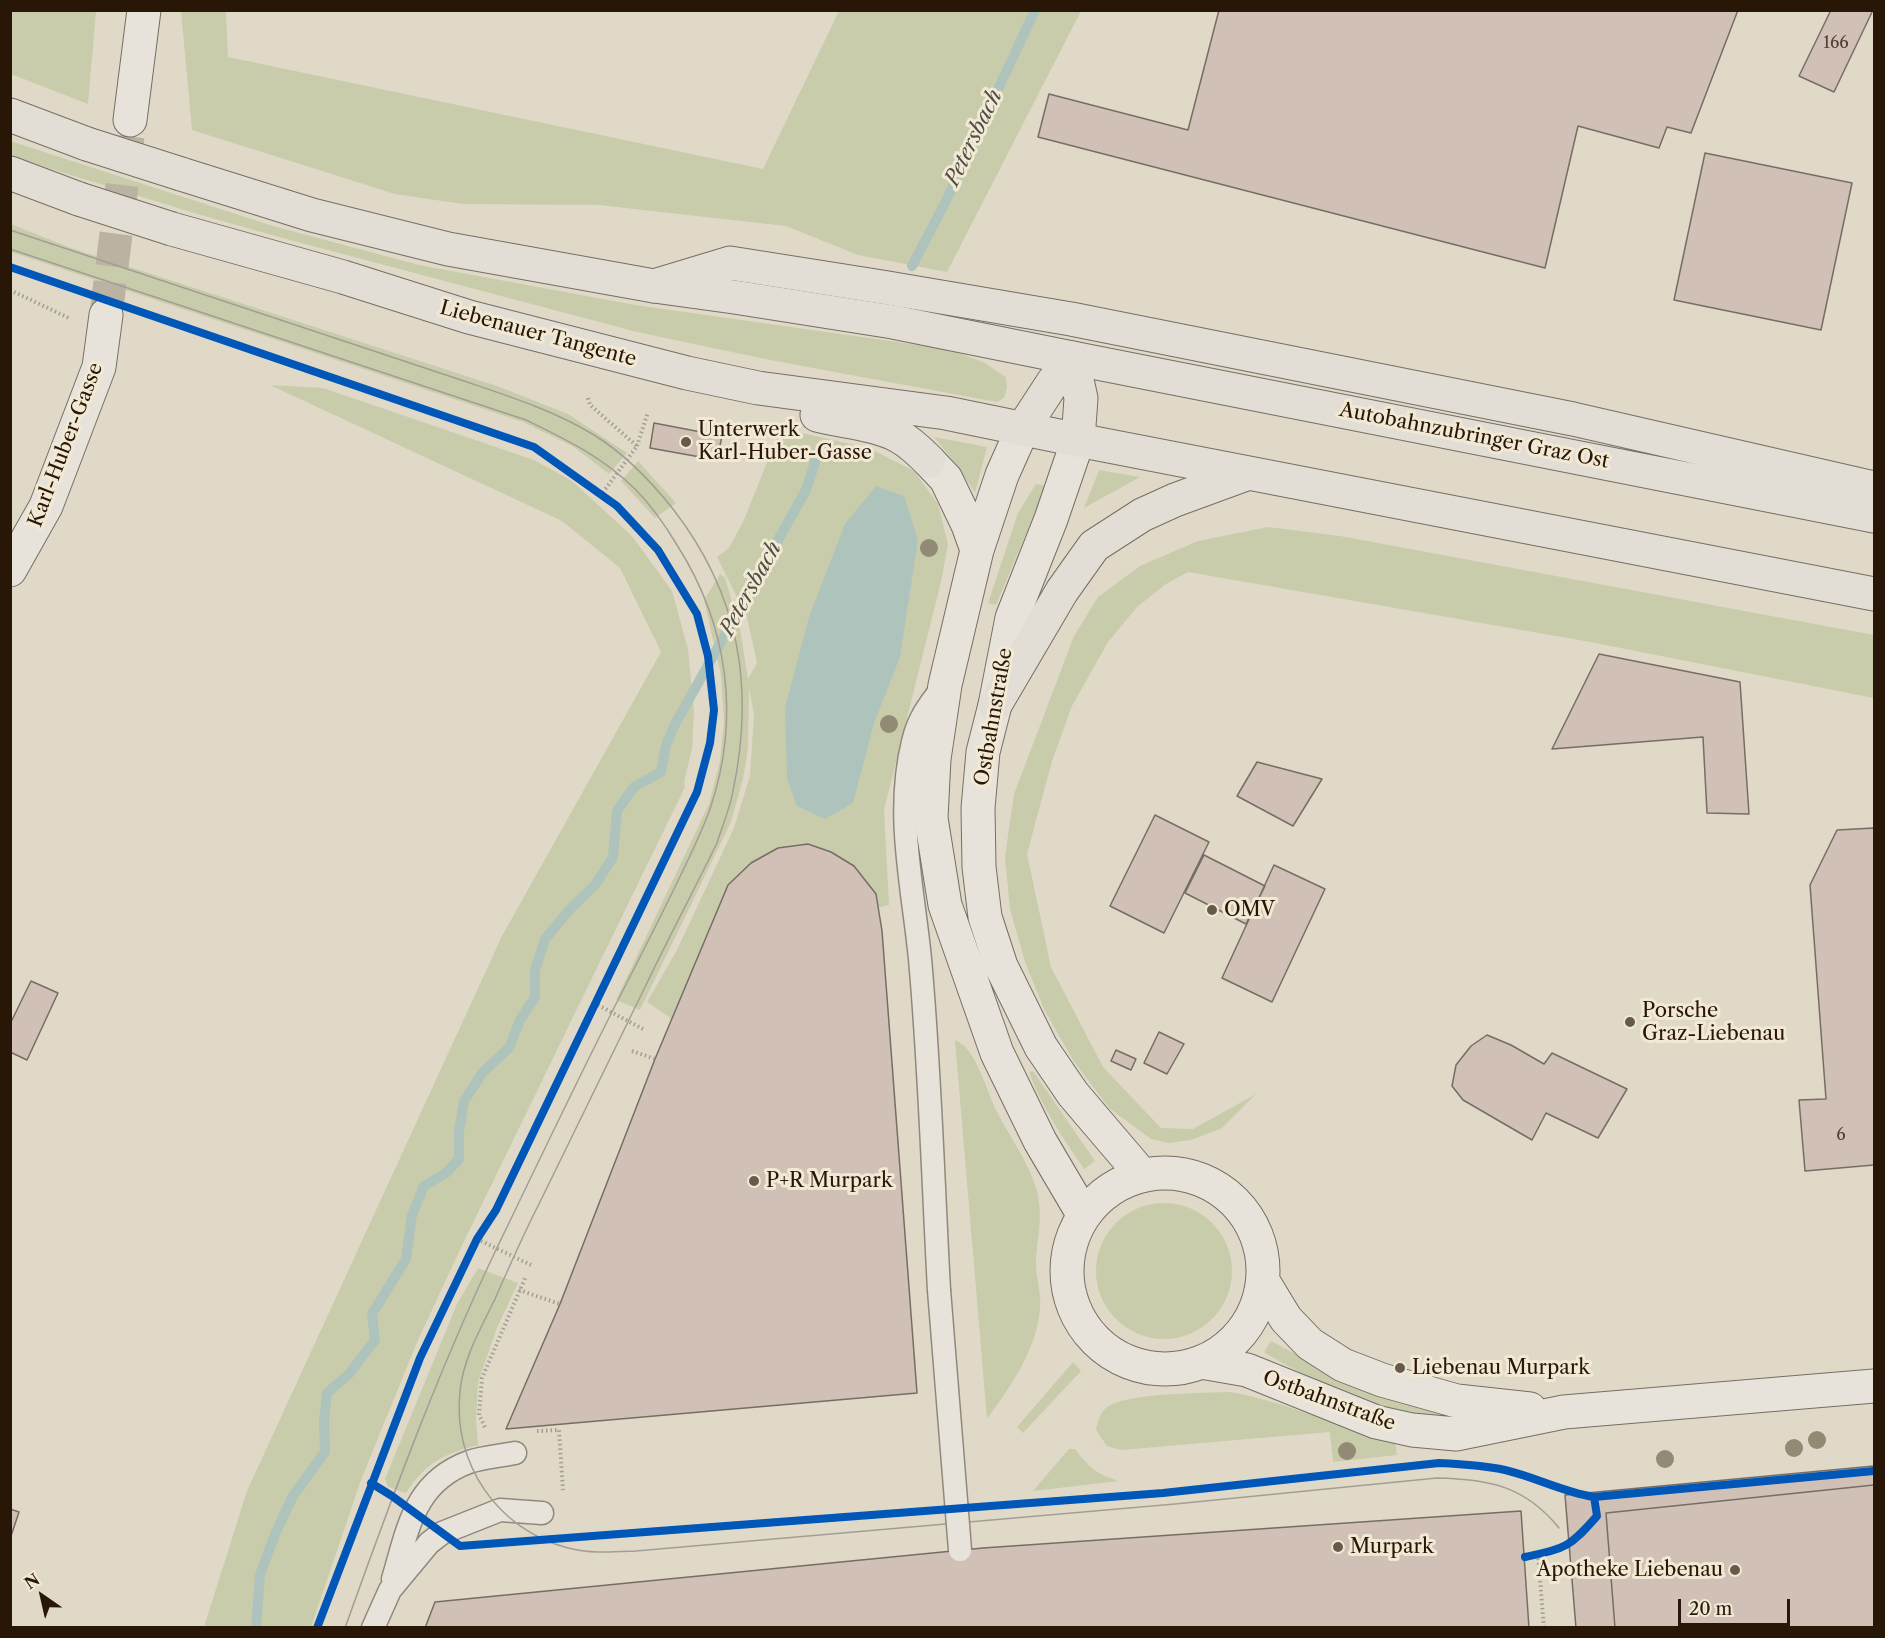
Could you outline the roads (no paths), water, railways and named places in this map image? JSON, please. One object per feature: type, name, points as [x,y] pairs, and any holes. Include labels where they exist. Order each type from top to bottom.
[{"type":"main road","points":[[130,120],[144,10]]},
{"type":"main road","points":[[10,115],[87,144],[312,214],[448,249],[654,286],[893,322],[1072,358]]},
{"type":"main road","name":"Liebenauer Tangente","points":[[10,173],[79,199],[172,229],[343,277],[469,317],[687,373],[758,388],[946,413],[1078,440]]},
{"type":"main road","points":[[654,286],[730,263],[871,285],[1071,319],[1562,417],[1875,488]]},
{"type":"main road","name":"Karl-Huber-Gasse","points":[[10,570],[46,506],[99,367],[91,317]]},
{"type":"main road","points":[[1072,358],[1046,391],[1023,428],[1002,475],[977,550],[945,685],[934,759],[931,818],[945,905],[997,1053],[1036,1133],[1083,1214]]},
{"type":"main road","points":[[1072,358],[1081,398],[1078,440],[1875,594]]},
{"type":"main road","name":"Autobahnzubringer Graz Ost","points":[[1072,358],[1875,516]]},
{"type":"main road","points":[[758,388],[792,407],[885,431],[899,436],[915,447],[946,479],[977,550]]},
{"type":"main road","name":"Ostbahnstraße","points":[[1078,440],[1051,519],[1012,618],[983,752],[978,808],[979,867],[985,917],[1001,966],[1041,1047],[1073,1094],[1142,1174]]},
{"type":"main road","points":[[995,705],[1062,591],[1094,546],[1142,515],[1245,474]]},
{"type":"main road","name":"Ostbahnstraße","points":[[1164,1172],[1186,1174],[1208,1182],[1227,1194],[1243,1211],[1255,1231],[1262,1256],[1263,1281],[1256,1307],[1243,1330],[1224,1348],[1201,1362],[1180,1368],[1157,1369],[1134,1364],[1112,1354],[1092,1338],[1078,1319],[1067,1284],[1069,1248],[1083,1214],[1109,1189],[1142,1174],[1164,1172]]},
{"type":"main road","name":"Ostbahnstraße","points":[[1263,1281],[1286,1319],[1310,1344],[1343,1365],[1382,1380],[1457,1401],[1564,1412]]},
{"type":"main road","name":"Ostbahnstraße","points":[[1201,1362],[1247,1370],[1376,1422],[1412,1430],[1456,1434],[1564,1412],[1875,1386]]},
{"type":"lane","points":[[945,685],[924,712],[913,742],[906,789],[905,831],[920,958],[939,1290],[960,1550]]},
{"type":"lane","points":[[373,1628],[390,1590],[413,1511],[439,1478],[469,1462],[515,1453]]},
{"type":"lane","points":[[390,1590],[429,1543],[442,1533],[500,1510],[542,1513]]},
{"type":"waterway","name":"Petersbach","points":[[912,266],[946,201],[1035,10]]},
{"type":"waterway","name":"Petersbach","points":[[256,1628],[260,1575],[275,1534],[293,1496],[325,1452],[324,1421],[327,1393],[349,1374],[375,1340],[372,1314],[406,1259],[412,1215],[424,1186],[446,1173],[459,1159],[459,1131],[464,1101],[483,1072],[509,1048],[520,1020],[535,997],[535,970],[545,939],[571,908],[595,885],[613,857],[617,811],[634,787],[661,772],[666,745],[674,726],[806,490],[819,450]]},
{"type":"tunnel","points":[[106,315],[130,120]]},
{"type":"tram line","points":[[10,230],[497,392],[578,426],[605,442],[627,459],[664,498],[695,541],[713,574],[727,608],[736,642],[741,678],[742,715],[739,752],[728,811],[717,843],[527,1227],[473,1344],[462,1379],[459,1418],[472,1468],[485,1490],[501,1510],[520,1526],[543,1539],[576,1550],[636,1551],[1175,1504],[1437,1478],[1473,1480],[1505,1488],[1533,1503],[1559,1528]]},
{"type":"tram line","points":[[10,249],[526,420],[570,442],[623,478],[658,516],[694,576],[708,607],[718,640],[727,707],[720,775],[710,809],[693,850],[603,1029],[462,1324],[401,1475],[345,1628]]},
{"type":"place","name":"Unterwerk Karl-Huber-Gasse","points":[[686,442]]},
{"type":"place","name":"OMV","points":[[1212,910]]},
{"type":"place","name":"Porsche Graz-Liebenau","points":[[1630,1022]]},
{"type":"place","name":"P+R Murpark","points":[[754,1181]]},
{"type":"place","name":"Liebenau Murpark","points":[[1400,1368]]},
{"type":"place","name":"Murpark","points":[[1338,1547]]},
{"type":"place","name":"Apotheke Liebenau","points":[[1735,1570]]}]
